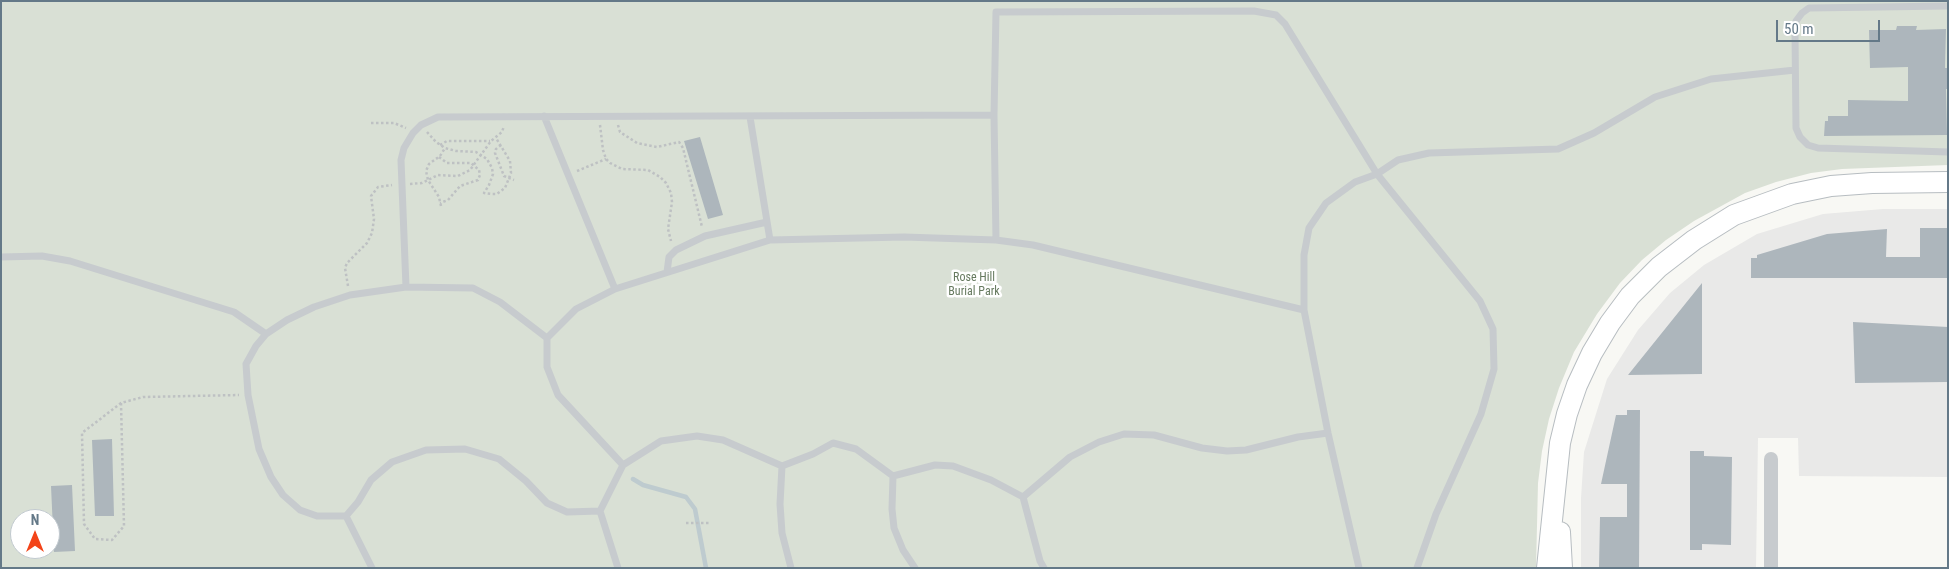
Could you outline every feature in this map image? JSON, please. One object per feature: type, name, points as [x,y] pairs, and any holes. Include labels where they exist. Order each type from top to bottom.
[{"type":"main road","points":[[1547,568],[1556,470],[1567,414],[1577,385],[1592,353],[1610,323],[1630,296],[1658,267],[1694,240],[1734,215],[1792,194],[1831,186],[1872,183],[1948,182]]},
{"type":"main road","points":[[1556,470],[1562,568]]},
{"type":"street","points":[[1770,568],[1771,459]]},
{"type":"lane","points":[[1948,6],[1809,8],[1796,20],[1795,70],[1796,128],[1800,137],[1808,145],[1818,148],[1948,152]]},
{"type":"lane","points":[[996,240],[994,114],[996,12],[1254,11],[1276,15],[1285,24],[1377,174],[1480,301],[1493,330],[1494,368],[1481,414],[1436,514],[1416,568]]},
{"type":"lane","points":[[1359,568],[1328,433],[1304,310],[1304,254],[1309,228],[1326,203],[1355,182],[1377,174],[1398,160],[1429,153],[1558,149],[1594,133],[1655,97],[1711,79],[1795,70]]},
{"type":"lane","points":[[406,287],[401,160],[404,148],[412,133],[421,125],[438,117],[750,117],[994,114]]},
{"type":"lane","points":[[544,116],[616,289]]},
{"type":"lane","points":[[750,117],[770,240]]},
{"type":"lane","points":[[667,272],[669,257],[676,250],[704,236],[767,222]]},
{"type":"lane","points":[[623,465],[558,395],[548,367],[548,338],[576,309],[616,289],[770,240],[904,238],[996,240],[1033,245],[1304,310]]},
{"type":"lane","points":[[1,257],[42,256],[70,261],[234,312],[266,334]]},
{"type":"lane","points":[[548,338],[500,302],[473,288],[406,287],[350,295],[314,307],[287,320],[266,334],[256,346],[246,364],[248,395],[259,449],[271,477],[283,495],[300,510],[317,516],[346,516],[358,502],[371,480],[392,462],[426,450],[465,449],[499,459],[548,502],[567,512],[600,511]]},
{"type":"lane","points":[[1023,498],[1070,457],[1099,442],[1124,434],[1154,435],[1202,448],[1227,451],[1246,450],[1298,437],[1328,433]]},
{"type":"lane","points":[[618,568],[600,511],[623,465],[661,441],[697,436],[723,440],[782,466],[813,454],[833,443],[856,449],[893,476]]},
{"type":"lane","points":[[893,476],[935,465],[953,466],[990,480],[1023,498],[1040,561],[1044,568]]},
{"type":"lane","points":[[782,466],[780,504],[782,533],[791,568]]},
{"type":"lane","points":[[893,476],[892,509],[894,528],[903,550],[915,568]]},
{"type":"lane","points":[[346,516],[372,568]]},
{"type":"path","points":[[440,145],[447,141],[490,141],[502,132],[504,116]]},
{"type":"path","points":[[600,116],[600,141],[606,159],[622,168],[653,172],[666,184],[672,202],[668,230],[676,250]]},
{"type":"path","points":[[617,116],[620,132],[637,143],[657,147],[679,142],[683,148],[704,236]]},
{"type":"path","points":[[371,123],[394,124],[412,133]]},
{"type":"path","points":[[421,125],[445,148],[482,154],[490,163],[493,174],[484,193],[497,194],[512,179],[510,161],[496,138]]},
{"type":"path","points":[[409,184],[422,183],[438,175],[464,174],[475,165],[490,141]]},
{"type":"path","points":[[501,145],[496,149],[495,153],[504,176],[512,179]]},
{"type":"path","points":[[439,157],[447,162],[468,161],[475,165],[480,175],[478,180],[460,186],[448,200],[440,205],[437,193],[428,180],[427,167],[439,157],[445,148]]},
{"type":"path","points":[[568,175],[606,159]]},
{"type":"path","points":[[350,295],[345,268],[350,258],[370,239],[374,223],[371,196],[378,187],[392,185]]},
{"type":"path","points":[[121,403],[124,526],[112,540],[95,539],[84,524],[82,433],[121,403],[143,398],[248,395]]},
{"type":"path","points":[[686,523],[710,523]]},
{"type":"shaded area","points":[[1883,209],[1948,209],[1948,477],[1799,476],[1798,438],[1758,438],[1756,568],[1581,568],[1581,498],[1584,452],[1607,379],[1638,330],[1670,293],[1704,265],[1757,234],[1823,214]]},
{"type":"green space","name":"Rose Hill Burial Park","points":[[1,1],[1948,1],[1948,165],[1842,169],[1811,173],[1776,182],[1745,193],[1694,221],[1666,240],[1642,260],[1620,283],[1597,314],[1574,352],[1549,419],[1538,483],[1536,568],[1,568]]},
{"type":"building","points":[[1897,26],[1917,26],[1916,30],[1946,29],[1945,68],[1948,68],[1948,89],[1946,89],[1947,135],[1824,136],[1825,121],[1828,121],[1828,116],[1848,116],[1848,100],[1908,101],[1908,67],[1870,68],[1869,30],[1896,30]]},
{"type":"building","points":[[700,137],[723,215],[708,219],[684,141]]},
{"type":"building","points":[[1920,228],[1948,228],[1948,278],[1751,278],[1751,258],[1757,258],[1757,255],[1827,234],[1887,229],[1886,257],[1920,257]]},
{"type":"building","points":[[1702,283],[1702,374],[1628,375]]},
{"type":"building","points":[[1853,322],[1948,327],[1948,382],[1855,383]]},
{"type":"building","points":[[1627,410],[1640,410],[1639,568],[1599,568],[1600,517],[1627,517],[1627,484],[1601,484],[1616,415],[1627,415]]},
{"type":"building","points":[[112,439],[114,516],[95,516],[92,440]]},
{"type":"building","points":[[1690,451],[1704,451],[1704,456],[1732,457],[1731,545],[1702,544],[1702,550],[1690,550]]},
{"type":"building","points":[[72,485],[75,551],[60,552],[60,509],[52,509],[51,486]]},
{"type":"waterway","points":[[633,479],[643,485],[686,497],[695,509],[706,568]]}]
